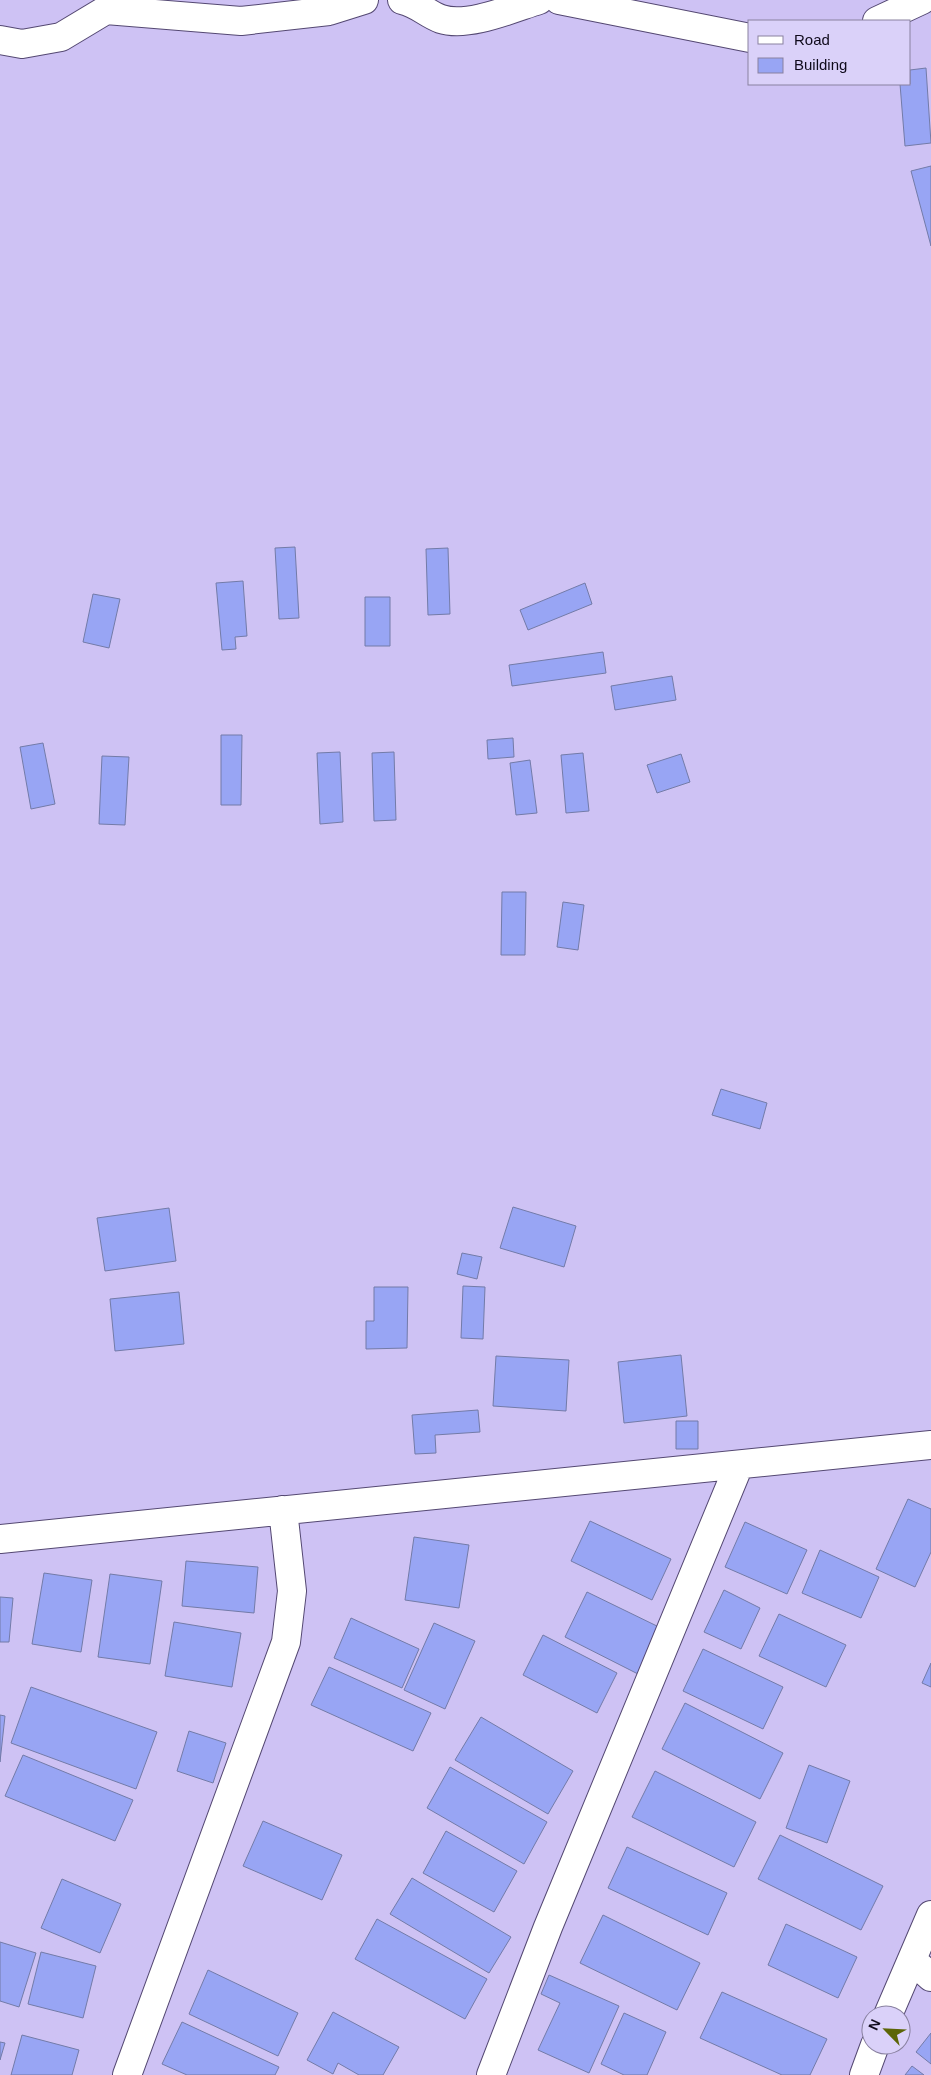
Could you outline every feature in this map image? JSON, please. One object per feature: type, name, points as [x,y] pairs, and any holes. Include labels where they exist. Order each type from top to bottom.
[{"type":"street","points":[[0,40],[22,44],[61,36],[106,10],[241,21],[329,11],[364,0]]},
{"type":"street","points":[[402,0],[411,2],[441,19],[473,20],[539,0]]},
{"type":"street","points":[[558,0],[748,38]]},
{"type":"street","points":[[879,20],[922,0]]},
{"type":"street","points":[[0,1539],[931,1445]]},
{"type":"street","points":[[491,2075],[548,1927],[739,1465]]},
{"type":"street","points":[[127,2075],[286,1642],[292,1591],[283,1510]]},
{"type":"street","points":[[895,2005],[921,1968],[931,1915]]},
{"type":"street","points":[[864,2075],[871,2055]]},
{"type":"building","points":[[926,68],[931,143],[905,146],[900,85],[911,85],[911,70]]},
{"type":"building","points":[[931,166],[931,246],[911,171]]},
{"type":"building","points":[[295,547],[299,618],[279,619],[275,548]]},
{"type":"building","points":[[448,548],[450,614],[428,615],[426,549]]},
{"type":"building","points":[[243,581],[247,636],[235,637],[236,649],[222,650],[216,583]]},
{"type":"building","points":[[585,583],[592,604],[528,630],[520,610]]},
{"type":"building","points":[[93,594],[120,599],[109,648],[83,642]]},
{"type":"building","points":[[365,597],[390,597],[390,646],[365,646]]},
{"type":"building","points":[[603,652],[606,673],[512,686],[509,665]]},
{"type":"building","points":[[672,676],[676,700],[615,710],[611,686]]},
{"type":"building","points":[[221,735],[242,735],[241,805],[221,805]]},
{"type":"building","points":[[513,738],[514,757],[488,759],[487,740]]},
{"type":"building","points":[[43,743],[55,804],[31,809],[20,747]]},
{"type":"building","points":[[340,752],[343,822],[320,824],[317,753]]},
{"type":"building","points":[[394,752],[396,820],[374,821],[372,753]]},
{"type":"building","points":[[583,753],[589,811],[566,813],[561,755]]},
{"type":"building","points":[[681,754],[690,782],[657,793],[647,765]]},
{"type":"building","points":[[102,756],[129,757],[125,825],[99,824]]},
{"type":"building","points":[[530,760],[537,813],[516,815],[510,763]]},
{"type":"building","points":[[502,892],[526,892],[525,955],[501,955]]},
{"type":"building","points":[[563,902],[584,905],[578,950],[557,947]]},
{"type":"building","points":[[721,1089],[767,1103],[760,1129],[712,1115]]},
{"type":"building","points":[[513,1207],[576,1226],[564,1267],[500,1248]]},
{"type":"building","points":[[169,1208],[176,1261],[105,1271],[97,1218]]},
{"type":"building","points":[[462,1253],[482,1257],[477,1279],[457,1274]]},
{"type":"building","points":[[463,1286],[485,1287],[483,1339],[461,1338]]},
{"type":"building","points":[[374,1287],[408,1287],[407,1348],[366,1349],[366,1321],[374,1321]]},
{"type":"building","points":[[179,1292],[184,1344],[115,1351],[110,1299]]},
{"type":"building","points":[[681,1355],[687,1416],[624,1423],[618,1362]]},
{"type":"building","points":[[496,1356],[569,1360],[566,1411],[493,1406]]},
{"type":"building","points":[[478,1410],[480,1432],[435,1435],[436,1453],[415,1454],[412,1415]]},
{"type":"building","points":[[676,1421],[698,1421],[698,1449],[676,1449]]},
{"type":"building","points":[[908,1499],[931,1509],[931,1552],[915,1587],[876,1569]]},
{"type":"building","points":[[590,1521],[671,1559],[652,1600],[571,1561]]},
{"type":"building","points":[[745,1522],[807,1550],[787,1594],[725,1567]]},
{"type":"building","points":[[414,1537],[469,1545],[459,1608],[405,1600]]},
{"type":"building","points":[[820,1550],[879,1577],[861,1618],[802,1593]]},
{"type":"building","points":[[186,1561],[258,1567],[254,1613],[182,1606]]},
{"type":"building","points":[[44,1573],[92,1580],[81,1652],[32,1644]]},
{"type":"building","points":[[110,1574],[162,1581],[150,1664],[98,1657]]},
{"type":"building","points":[[724,1590],[760,1608],[741,1649],[704,1632]]},
{"type":"building","points":[[587,1592],[661,1628],[638,1674],[565,1637]]},
{"type":"building","points":[[0,1597],[13,1598],[9,1642],[0,1642]]},
{"type":"building","points":[[779,1614],[846,1645],[826,1687],[759,1656]]},
{"type":"building","points":[[351,1618],[419,1649],[402,1688],[334,1658]]},
{"type":"building","points":[[174,1622],[241,1633],[232,1687],[165,1676]]},
{"type":"building","points":[[434,1623],[475,1641],[445,1709],[404,1690]]},
{"type":"building","points":[[543,1635],[617,1673],[597,1713],[523,1675]]},
{"type":"building","points":[[703,1649],[783,1687],[763,1729],[683,1691]]},
{"type":"building","points":[[931,1663],[931,1687],[922,1683]]},
{"type":"building","points":[[329,1667],[431,1713],[413,1751],[311,1705]]},
{"type":"building","points":[[31,1687],[157,1732],[136,1789],[11,1743]]},
{"type":"building","points":[[685,1703],[783,1753],[760,1799],[662,1749]]},
{"type":"building","points":[[0,1715],[5,1716],[0,1762]]},
{"type":"building","points":[[481,1717],[573,1771],[548,1814],[455,1760]]},
{"type":"building","points":[[189,1731],[226,1743],[213,1783],[177,1771]]},
{"type":"building","points":[[23,1755],[133,1800],[115,1841],[5,1796]]},
{"type":"building","points":[[809,1765],[850,1781],[827,1843],[786,1828]]},
{"type":"building","points":[[450,1767],[547,1822],[524,1864],[427,1808]]},
{"type":"building","points":[[655,1771],[756,1822],[734,1867],[632,1817]]},
{"type":"building","points":[[263,1821],[342,1855],[322,1900],[243,1866]]},
{"type":"building","points":[[446,1831],[517,1871],[494,1912],[423,1873]]},
{"type":"building","points":[[780,1835],[883,1886],[861,1930],[758,1879]]},
{"type":"building","points":[[627,1847],[727,1893],[708,1935],[608,1888]]},
{"type":"building","points":[[412,1878],[511,1937],[489,1973],[390,1914]]},
{"type":"building","points":[[62,1879],[121,1904],[100,1953],[41,1928]]},
{"type":"building","points":[[603,1915],[700,1963],[677,2010],[580,1963]]},
{"type":"building","points":[[377,1919],[487,1979],[465,2019],[355,1959]]},
{"type":"building","points":[[786,1924],[857,1957],[838,1998],[768,1965]]},
{"type":"building","points":[[0,1942],[36,1953],[19,2007],[0,2001]]},
{"type":"building","points":[[41,1952],[96,1966],[83,2018],[28,2004]]},
{"type":"building","points":[[208,1970],[298,2013],[278,2056],[189,2014]]},
{"type":"building","points":[[549,1975],[619,2006],[589,2073],[538,2050],[560,2003],[541,1994]]},
{"type":"building","points":[[722,1992],[827,2039],[810,2075],[782,2075],[700,2038]]},
{"type":"building","points":[[333,2012],[399,2047],[383,2075],[359,2075],[338,2063],[333,2074],[307,2060]]},
{"type":"building","points":[[624,2013],[666,2032],[647,2075],[624,2075],[601,2064]]},
{"type":"building","points":[[182,2022],[279,2067],[275,2075],[187,2075],[162,2064]]},
{"type":"building","points":[[931,2033],[931,2064],[916,2052]]},
{"type":"building","points":[[22,2035],[79,2050],[72,2075],[11,2075]]},
{"type":"building","points":[[0,2042],[5,2043],[0,2060]]},
{"type":"building","points":[[912,2066],[924,2075],[905,2075]]}]
